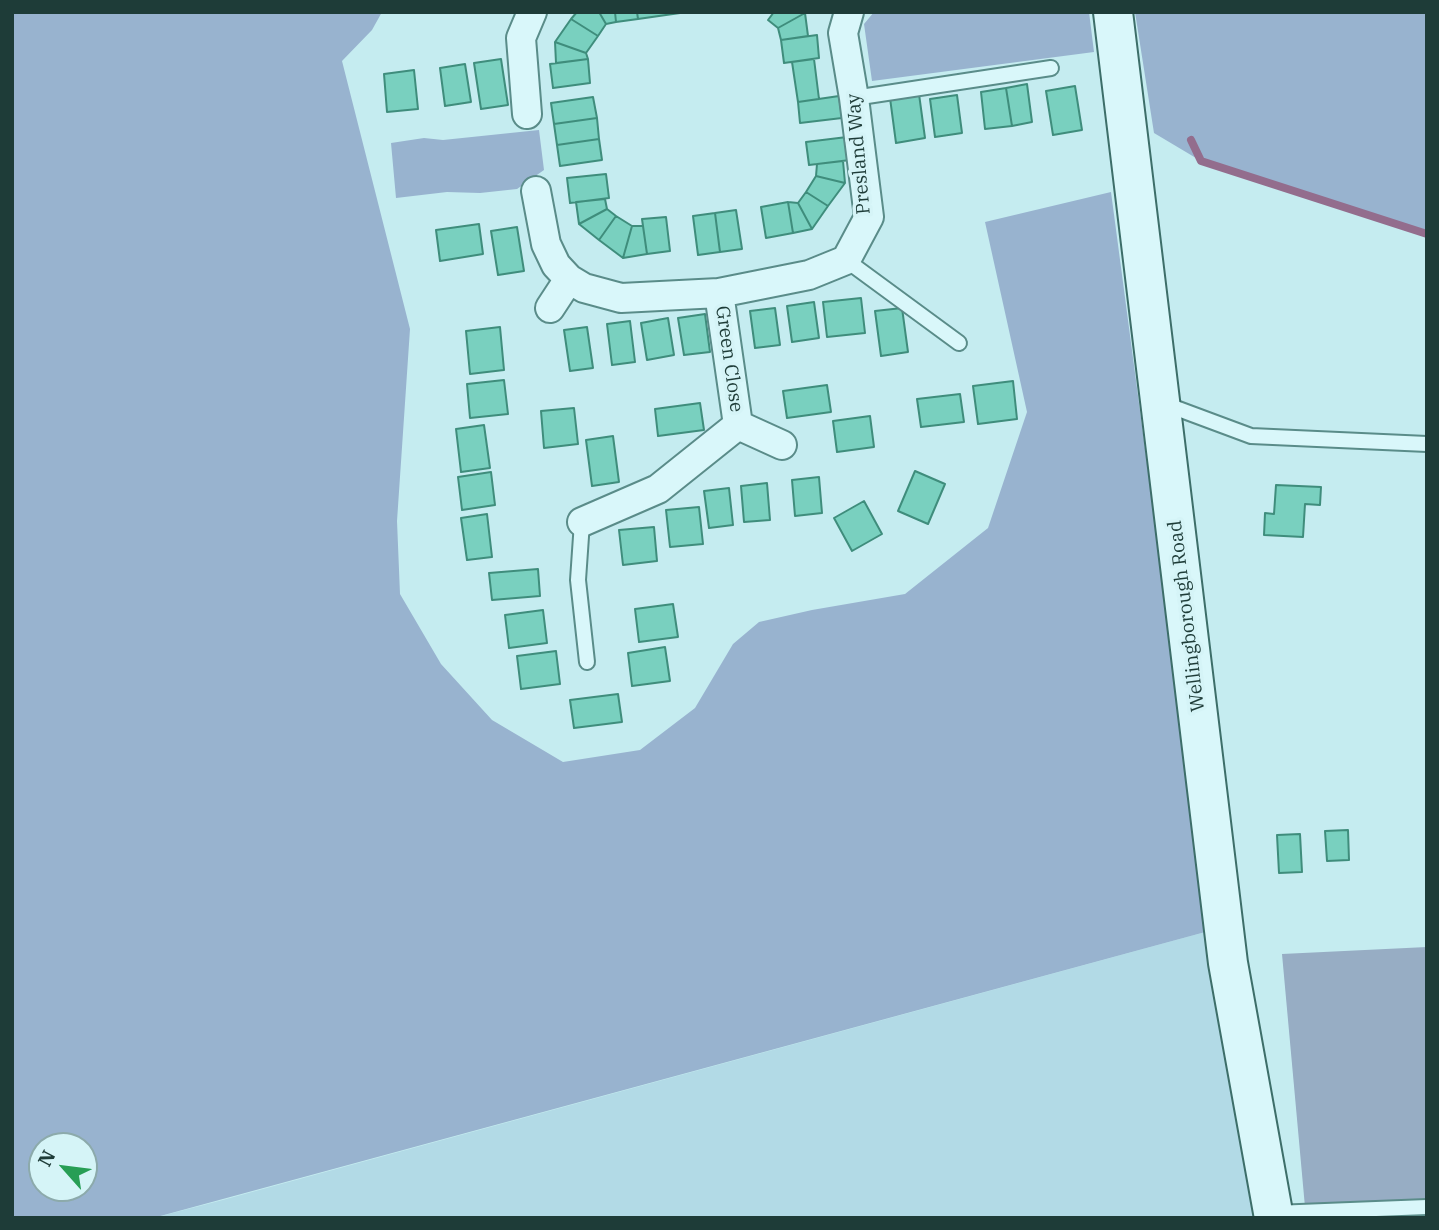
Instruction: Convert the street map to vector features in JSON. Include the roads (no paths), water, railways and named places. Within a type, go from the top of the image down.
[{"type":"main road","name":"Wellingborough Road","points":[[1114,12],[1228,963],[1274,1215]]},
{"type":"street","points":[[527,114],[521,38],[532,12]]},
{"type":"street","name":"Presland Way","points":[[846,260],[869,217],[843,33],[849,12]]},
{"type":"street","points":[[536,191],[546,244],[556,265],[569,279],[584,288],[621,298],[719,293],[809,275],[846,260]]},
{"type":"street","points":[[550,308],[569,279]]},
{"type":"street","name":"Green Close","points":[[719,293],[738,425]]},
{"type":"street","name":"Green Close","points":[[738,425],[782,445]]},
{"type":"street","name":"Green Close","points":[[582,522],[658,489],[738,425]]},
{"type":"lane","points":[[854,98],[1051,68]]},
{"type":"lane","points":[[846,260],[959,343]]},
{"type":"lane","points":[[1161,402],[1251,436],[1427,444]]},
{"type":"lane","name":"Green Close","points":[[582,522],[578,580],[587,662]]},
{"type":"lane","points":[[1274,1215],[1427,1207]]},
{"type":"waterway","points":[[1191,140],[1201,161],[1427,234]]}]
